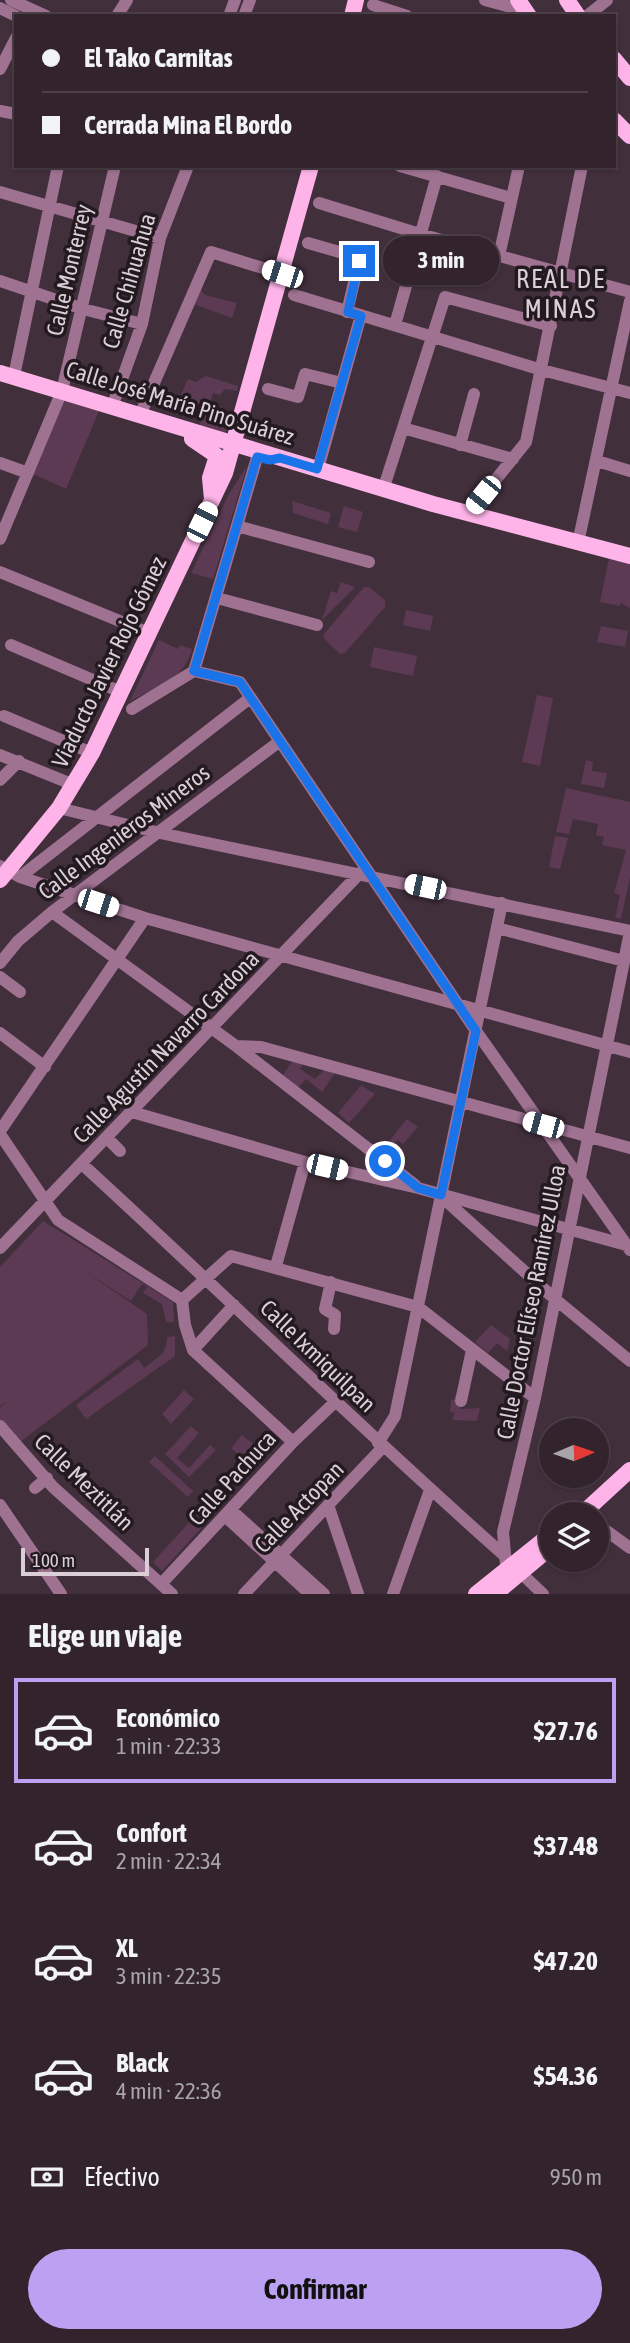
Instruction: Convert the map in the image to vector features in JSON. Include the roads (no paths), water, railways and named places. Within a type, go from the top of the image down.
[{"type":"main road","points":[[616,122],[630,136]]},
{"type":"main road","name":"Viaducto Javier Rojo Gómez","points":[[7,874],[59,808],[92,753],[212,501],[235,444],[310,168]]},
{"type":"main road","name":"Calle José María Pino Suárez","points":[[7,374],[235,444],[270,460],[280,458],[468,514],[630,556]]},
{"type":"main road","points":[[180,428],[217,456],[210,478],[212,501]]},
{"type":"main road","points":[[212,501],[230,485],[242,463],[258,454]]},
{"type":"main road","points":[[596,1502],[628,1474]]},
{"type":"main road","points":[[476,1594],[539,1545]]},
{"type":"main road","points":[[500,1590],[516,1565],[539,1553]]},
{"type":"street","points":[[10,0],[42,14]]},
{"type":"street","points":[[485,0],[524,9]]},
{"type":"street","points":[[590,14],[607,0]]},
{"type":"street","points":[[373,5],[401,14]]},
{"type":"street","points":[[0,69],[14,42]]},
{"type":"street","points":[[7,374],[33,292],[58,168]]},
{"type":"street","name":"Calle Monterrey","points":[[0,539],[62,391],[115,168]]},
{"type":"street","name":"Calle Chihuahua","points":[[112,407],[142,324],[160,238],[187,168]]},
{"type":"street","points":[[499,256],[518,168]]},
{"type":"street","points":[[468,514],[526,442],[582,168]]},
{"type":"street","points":[[420,169],[511,198]]},
{"type":"street","points":[[395,325],[437,176]]},
{"type":"street","points":[[0,191],[160,238]]},
{"type":"street","points":[[319,203],[630,292]]},
{"type":"street","points":[[308,243],[357,257],[359,261],[348,312]]},
{"type":"street","points":[[139,415],[211,252],[282,274]]},
{"type":"street","points":[[0,281],[83,309],[142,324]]},
{"type":"street","points":[[294,295],[542,370],[630,393]]},
{"type":"street","points":[[383,490],[444,297],[551,327]]},
{"type":"street","points":[[578,543],[630,301]]},
{"type":"street","points":[[317,469],[361,316]]},
{"type":"street","points":[[268,389],[298,397],[305,374],[342,383]]},
{"type":"street","points":[[460,445],[474,394]]},
{"type":"street","points":[[403,428],[513,459]]},
{"type":"street","points":[[132,709],[194,671],[258,454]]},
{"type":"street","points":[[597,461],[630,471]]},
{"type":"street","points":[[0,463],[28,472]]},
{"type":"street","points":[[237,526],[369,562]]},
{"type":"street","points":[[0,572],[149,633]]},
{"type":"street","points":[[217,598],[317,625]]},
{"type":"street","points":[[11,645],[121,692]]},
{"type":"street","points":[[194,671],[240,682],[366,875],[629,1247]]},
{"type":"street","points":[[7,874],[93,818],[250,698]]},
{"type":"street","points":[[4,716],[92,753]]},
{"type":"street","name":"Calle Ingenieros Mineros","points":[[0,963],[18,941],[52,912],[280,741]]},
{"type":"street","points":[[0,755],[74,785]]},
{"type":"street","points":[[0,780],[19,761]]},
{"type":"street","points":[[59,808],[160,833],[630,932]]},
{"type":"street","points":[[7,874],[145,918],[630,1052]]},
{"type":"street","name":"Calle Agustín Navarro Cardona","points":[[0,1248],[282,956],[366,875]]},
{"type":"street","name":"Calle Actopan","points":[[244,1594],[328,1508],[381,1445],[395,1416],[502,903]]},
{"type":"street","points":[[52,912],[236,1046],[418,1188]]},
{"type":"street","points":[[145,918],[0,1132],[58,1220],[182,1300]]},
{"type":"street","points":[[497,928],[624,961]]},
{"type":"street","name":"Calle Doctor Elíseo Ramírez Ulloa","points":[[516,1565],[503,1532],[535,1398],[586,1136],[630,932]]},
{"type":"street","points":[[0,977],[20,992]]},
{"type":"street","points":[[0,1033],[45,1067]]},
{"type":"street","points":[[236,1046],[261,1047],[630,1147]]},
{"type":"street","points":[[132,1112],[305,1162],[418,1188],[629,1247]]},
{"type":"street","points":[[107,1138],[120,1151]]},
{"type":"street","points":[[276,1266],[305,1162]]},
{"type":"street","name":"Calle Ixmiquilpan","points":[[82,1164],[205,1277],[334,1403],[516,1565],[542,1594]]},
{"type":"street","points":[[441,1195],[555,1299],[630,1361]]},
{"type":"street","points":[[293,1443],[193,1350],[184,1325],[182,1300],[231,1256],[276,1266],[418,1307],[535,1398]]},
{"type":"street","points":[[331,1282],[325,1309],[335,1315],[334,1329]]},
{"type":"street","points":[[193,1350],[234,1305]]},
{"type":"street","points":[[461,1401],[472,1350]]},
{"type":"street","name":"Calle Pachuca","points":[[162,1583],[334,1403]]},
{"type":"street","name":"Calle Meztitlán","points":[[0,1426],[47,1478],[172,1594]]},
{"type":"street","points":[[35,1488],[47,1478]]},
{"type":"street","points":[[393,1594],[430,1490]]},
{"type":"street","points":[[0,1505],[61,1594]]},
{"type":"street","points":[[328,1508],[358,1594]]},
{"type":"street","points":[[229,1514],[278,1559],[310,1594]]},
{"type":"street","points":[[609,1533],[630,1548]]},
{"type":"street","points":[[278,1559],[324,1594]]},
{"type":"district","name":"REAL DE MINAS","points":[[561,294]]}]
